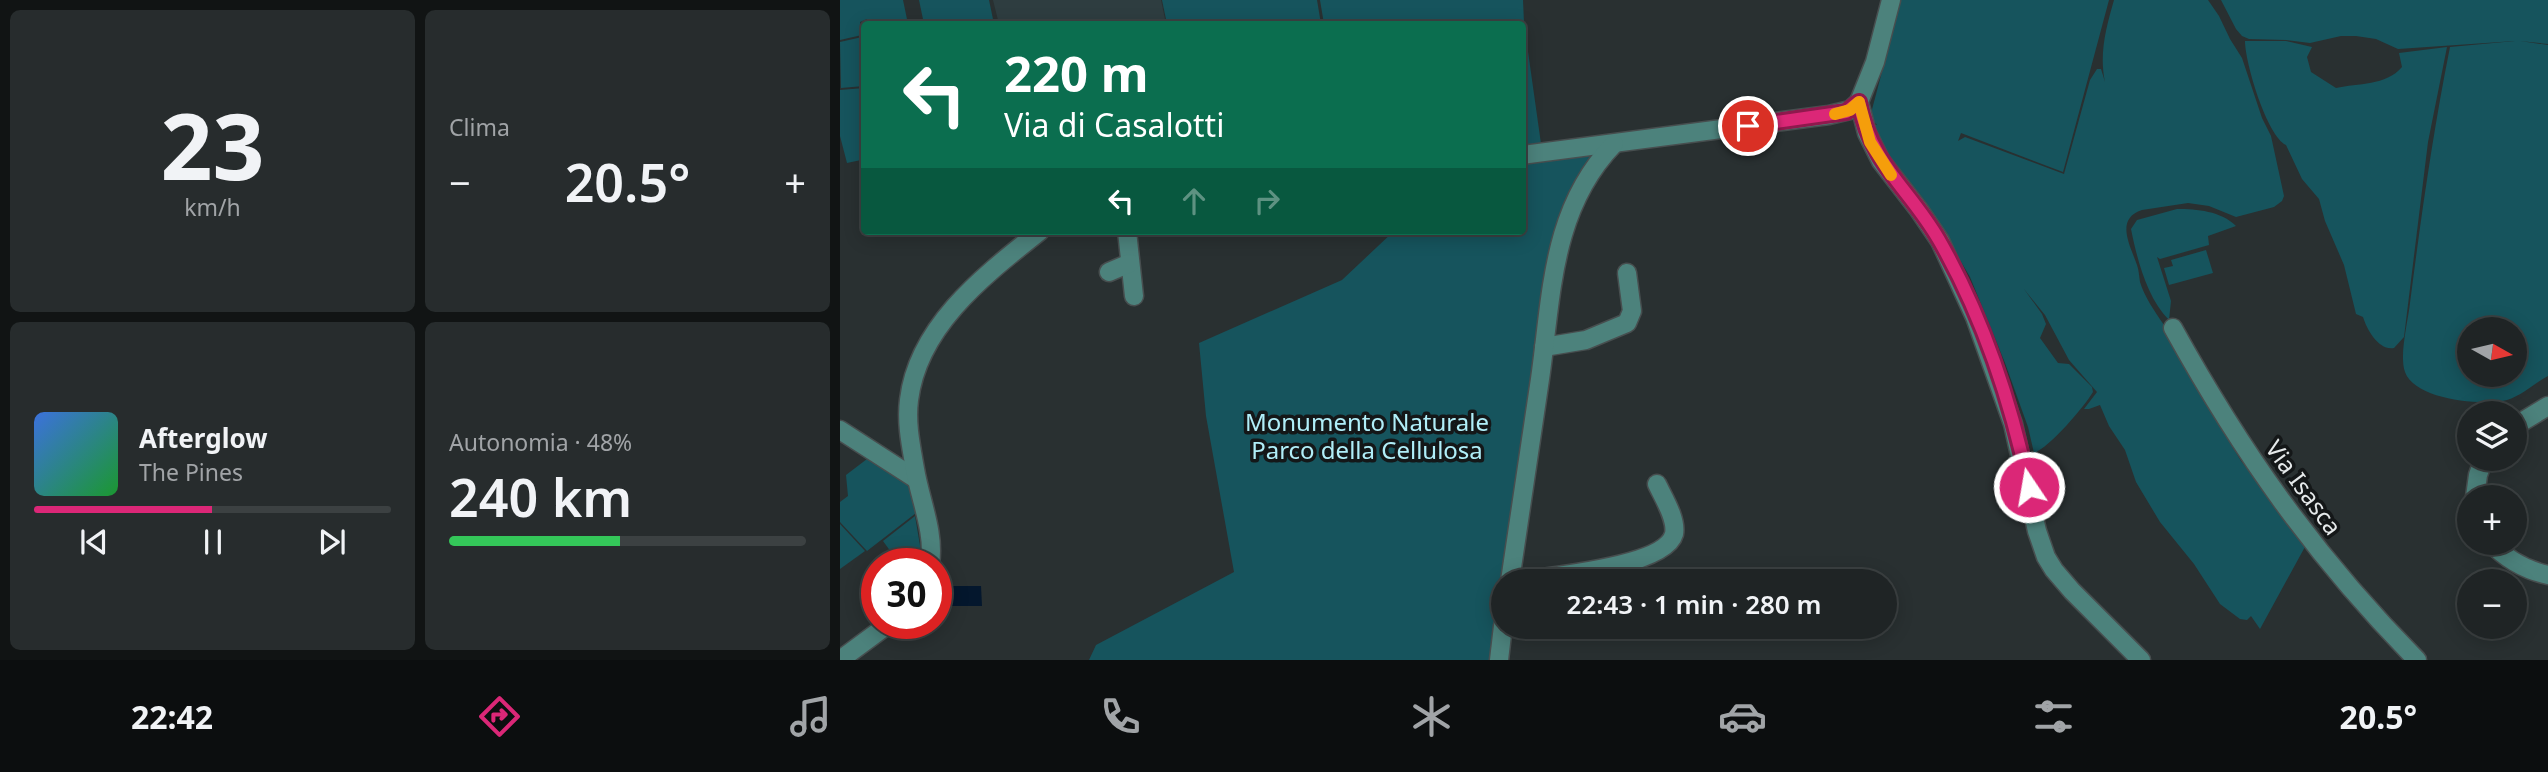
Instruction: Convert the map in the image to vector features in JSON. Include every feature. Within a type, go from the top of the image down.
[{"type":"street","points":[[1526,155],[1850,110],[1859,102],[1875,62],[1891,0]]},
{"type":"street","points":[[1859,102],[1870,142],[1888,171],[1933,230],[1975,317],[2014,424],[2037,531],[2046,557],[2072,592],[2141,660]]},
{"type":"street","points":[[1512,569],[1544,347],[1549,293],[1562,230],[1591,170],[1614,144]]},
{"type":"street","points":[[930,548],[929,532],[916,479],[909,433],[912,383],[925,352],[967,292],[1035,235]]},
{"type":"street","points":[[1127,235],[1134,296]]},
{"type":"street","points":[[1109,272],[1130,263]]},
{"type":"street","points":[[1544,347],[1586,340],[1628,323],[1632,311],[1627,273]]},
{"type":"street","name":"Via Isasca","points":[[2173,328],[2236,437],[2274,493],[2359,598],[2417,660]]},
{"type":"street","points":[[2527,419],[2548,406]]},
{"type":"street","points":[[840,430],[916,479]]},
{"type":"street","points":[[1607,569],[1636,559],[1673,537],[1674,525],[1657,484]]},
{"type":"street","points":[[2506,555],[2529,571],[2548,576]]},
{"type":"street","points":[[840,660],[868,639]]},
{"type":"street","points":[[1499,660],[1501,639]]},
{"type":"shaded area","points":[[993,0],[1161,0],[1165,21],[998,21]]},
{"type":"shaded area","points":[[952,586],[981,586],[982,606],[952,606]]},
{"type":"green space","points":[[840,0],[903,0],[907,21],[867,19],[860,22],[861,35],[840,40]]},
{"type":"green space","points":[[919,0],[989,0],[993,21],[923,21]]},
{"type":"green space","points":[[1162,0],[1317,0],[1320,21],[1166,21]]},
{"type":"green space","name":"Monumento Naturale Parco della Cellulosa","points":[[1320,0],[1523,0],[1524,21],[1324,21]]},
{"type":"green space","points":[[1901,0],[2109,0],[2063,172],[1961,133],[1958,141],[1965,137],[2064,174],[2090,80],[2097,69],[2101,69],[2105,82],[2103,51],[2114,0],[2208,0],[2219,16],[2242,58],[2262,118],[2271,136],[2284,196],[2282,201],[2274,207],[2236,217],[2209,206],[2188,203],[2142,210],[2129,220],[2127,234],[2142,287],[2183,365],[2241,461],[2306,545],[2260,629],[2251,616],[2247,620],[2240,619],[2220,604],[2194,564],[2160,522],[2136,482],[2125,450],[2109,426],[2100,405],[2084,409],[2097,392],[2069,360],[2045,315],[2024,289],[2046,324],[2040,338],[2058,363],[2069,364],[2092,387],[2093,392],[2057,435],[2034,453],[2028,427],[2005,363],[1970,277],[1925,201],[1878,141],[1873,125],[1877,125],[1870,117]]},
{"type":"green space","points":[[2221,0],[2548,0],[2548,44],[2520,41],[2548,45],[2548,376],[2507,400],[2466,401],[2435,395],[2422,389],[2411,381],[2403,365],[2404,338],[2423,207],[2450,47],[2515,41],[2398,49],[2376,39],[2356,36],[2341,36],[2310,43],[2249,39],[2242,36]]},
{"type":"green space","points":[[861,37],[861,86],[841,88],[840,42]]},
{"type":"green space","name":"Monumento Naturale Parco della Cellulosa","points":[[1526,37],[1543,158],[1589,153],[1592,162],[1576,187],[1531,398],[1503,569],[1491,569],[1493,639],[1490,660],[1089,660],[1096,645],[1234,572],[1206,416],[1199,343],[1342,280],[1390,235],[1526,235]]},
{"type":"green space","points":[[2245,41],[2286,41],[2312,47],[2307,57],[2311,72],[2336,88],[2388,78],[2402,67],[2399,53],[2447,47],[2428,142],[2404,337],[2394,348],[2379,343],[2367,328],[2363,317],[2356,314],[2344,265],[2325,221],[2319,199],[2302,179],[2286,145],[2279,139],[2265,114],[2253,81]]},
{"type":"green space","points":[[861,88],[861,160],[847,163],[840,136],[840,90]]},
{"type":"green space","points":[[2177,209],[2216,214],[2236,226],[2208,236],[2209,245],[2160,259],[2157,257],[2171,301],[2169,320],[2149,289],[2131,229],[2137,220]]},
{"type":"green space","points":[[2206,250],[2213,273],[2169,285],[2164,268],[2173,266],[2171,260]]},
{"type":"green space","points":[[867,459],[910,485],[916,513],[871,548],[864,548],[840,522],[840,502],[848,496],[846,475]]},
{"type":"green space","points":[[915,516],[920,548],[888,548],[883,541]]},
{"type":"green space","points":[[840,524],[862,548],[861,554],[840,569]]},
{"type":"slow traffic","points":[[1835,114],[1850,110],[1859,102],[1870,142],[1891,175]]},
{"type":"route","points":[[1748,126],[1846,112],[1859,102],[1870,142],[1888,171],[1933,230],[1965,293],[2009,409],[2029,487]]}]
